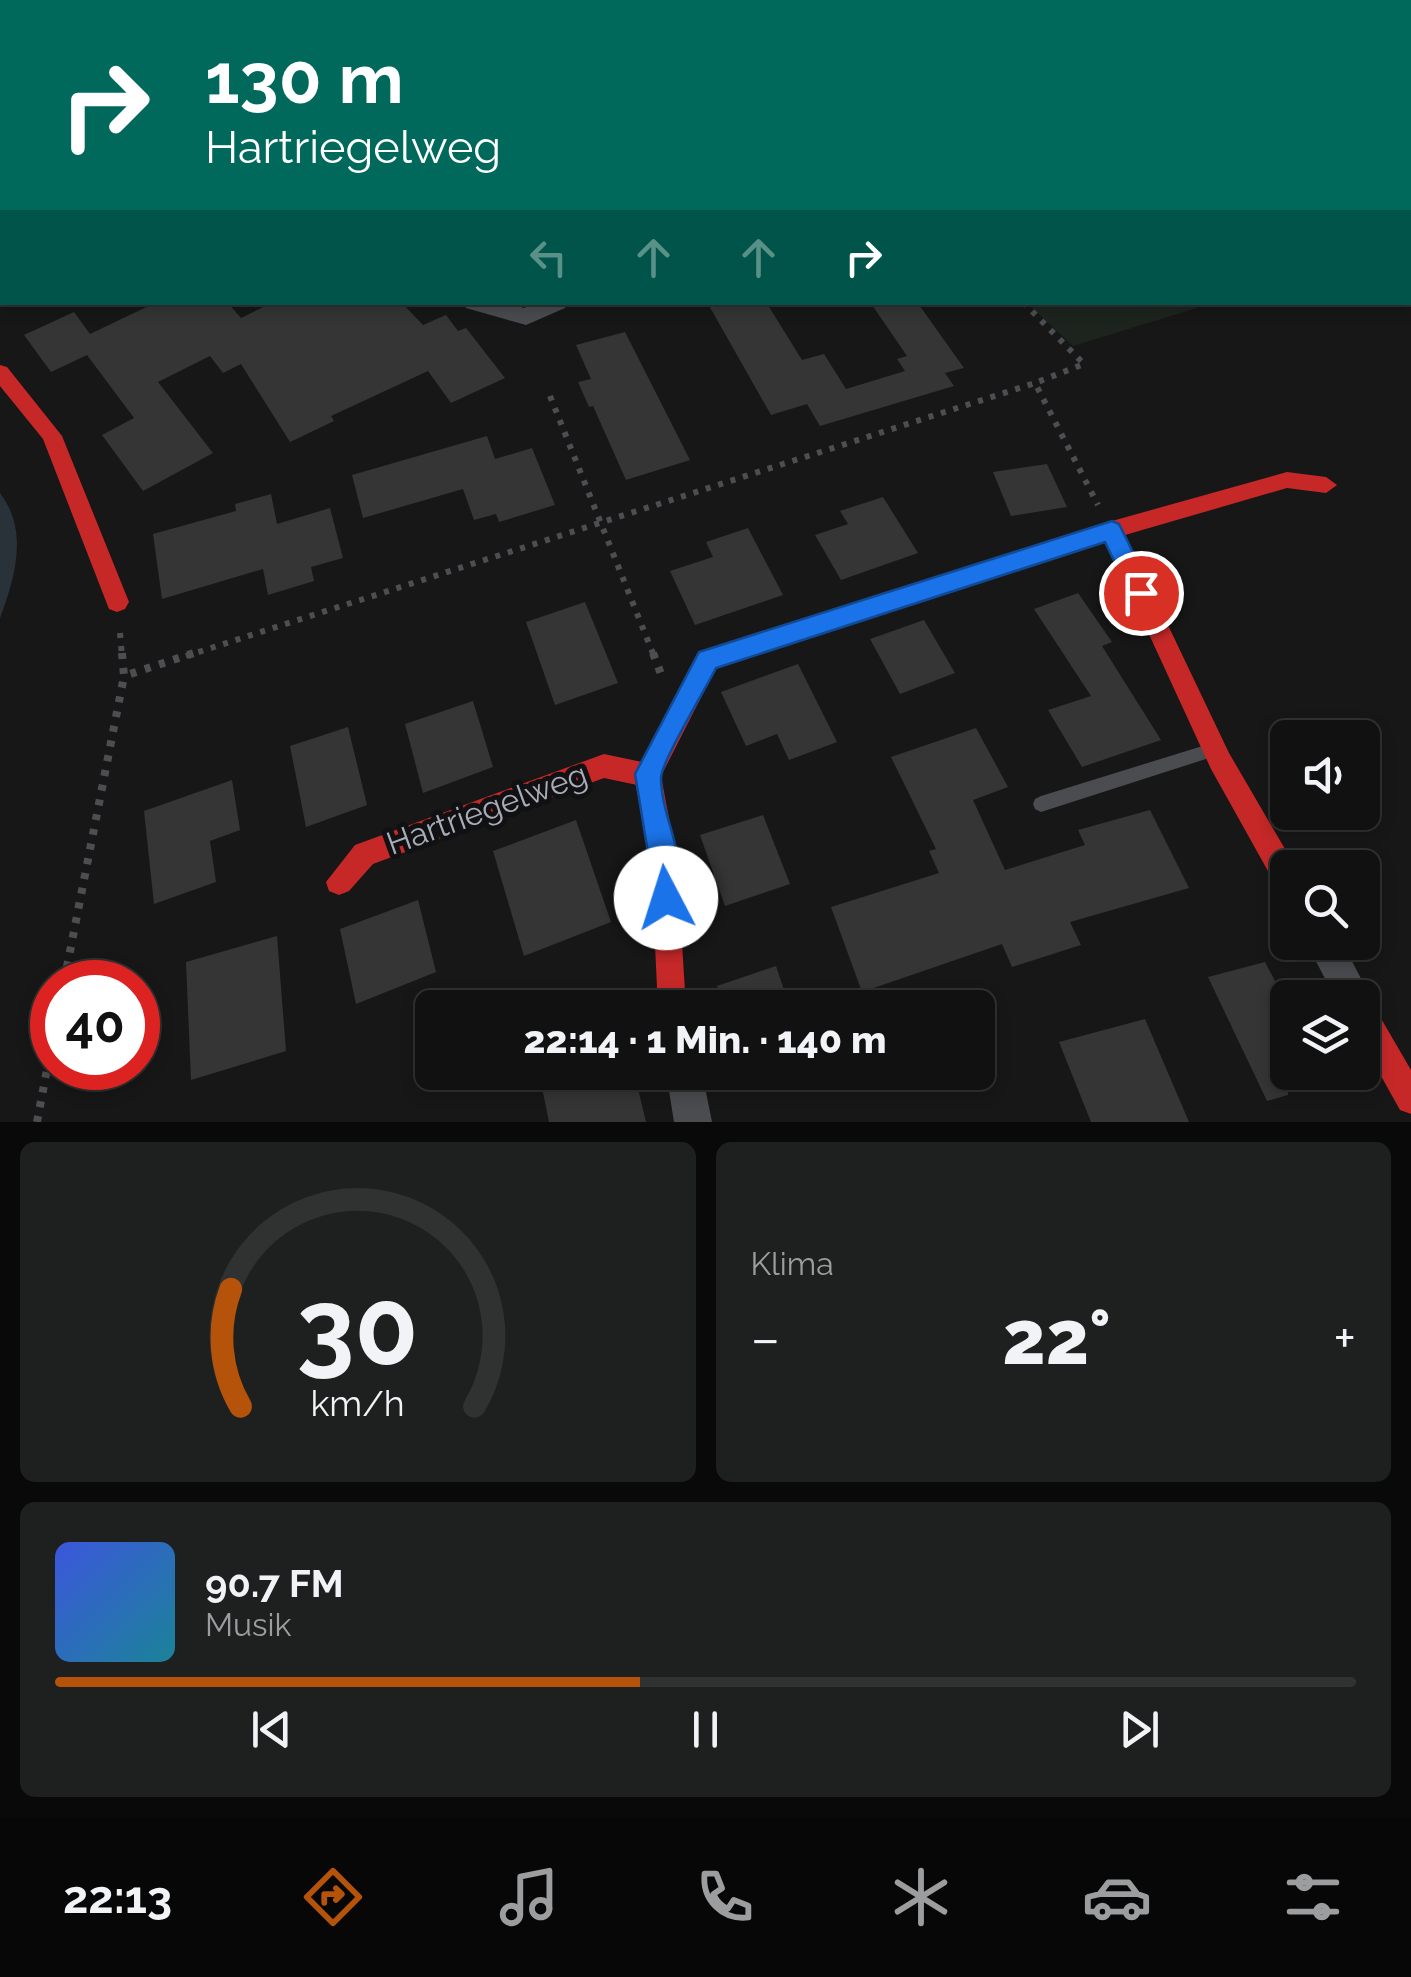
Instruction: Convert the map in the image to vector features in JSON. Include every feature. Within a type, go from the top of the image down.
[{"type":"street","points":[[484,305],[526,317],[550,305]]},
{"type":"street","points":[[0,372],[52,436],[118,602]]},
{"type":"street","points":[[671,990],[664,861],[648,774],[708,660],[1112,530],[1287,480],[1326,485]]},
{"type":"street","points":[[1112,530],[1214,749],[1271,850]]},
{"type":"street","name":"Hartriegelweg","points":[[338,882],[364,854],[604,766],[648,774]]},
{"type":"street","points":[[1380,1045],[1411,1099]]},
{"type":"street","points":[[687,1090],[693,1122]]},
{"type":"street","points":[[1401,1122],[1411,1115]]},
{"type":"lane","points":[[1041,804],[1214,749]]},
{"type":"path","points":[[124,676],[1084,364],[1027,305]]},
{"type":"path","points":[[1035,383],[1112,530]]},
{"type":"path","points":[[550,396],[678,717]]},
{"type":"path","points":[[68,960],[124,676],[118,602]]},
{"type":"path","points":[[37,1122],[43,1090]]},
{"type":"shaded area","points":[[1029,305],[1206,305],[1073,346]]},
{"type":"shaded area","points":[[0,493],[9,508],[17,538],[14,570],[0,618]]},
{"type":"building","points":[[151,305],[230,305],[241,318],[267,305],[404,305],[423,325],[446,315],[458,331],[466,328],[505,378],[451,403],[428,371],[331,416],[334,421],[290,442],[241,364],[223,373],[210,356],[158,382],[213,453],[143,491],[102,435],[134,418],[87,355],[51,372],[24,335],[74,312],[90,334]]},
{"type":"building","points":[[709,305],[768,305],[802,360],[824,354],[846,389],[905,371],[897,359],[907,356],[872,305],[919,305],[964,368],[945,373],[954,386],[820,426],[807,404],[771,415]]},
{"type":"building","points":[[625,332],[690,460],[626,480],[578,382],[591,379],[576,345]]},
{"type":"building","points":[[487,436],[495,459],[532,448],[555,505],[499,522],[496,514],[474,520],[463,489],[363,518],[352,475]]},
{"type":"building","points":[[1047,464],[1067,507],[1011,516],[993,472]]},
{"type":"building","points":[[271,494],[277,524],[330,508],[343,558],[311,567],[314,581],[268,595],[263,569],[162,599],[153,534],[236,511],[235,504]]},
{"type":"building","points":[[883,497],[918,553],[841,580],[815,535],[848,524],[840,511]]},
{"type":"building","points":[[748,528],[783,595],[695,625],[670,571],[713,557],[706,542]]},
{"type":"building","points":[[1078,593],[1112,642],[1102,646],[1161,740],[1082,767],[1048,710],[1091,696],[1034,609]]},
{"type":"building","points":[[585,602],[618,683],[555,705],[526,622]]},
{"type":"building","points":[[924,620],[955,673],[900,694],[870,639]]},
{"type":"building","points":[[798,664],[837,742],[789,760],[777,734],[746,746],[721,692]]},
{"type":"building","points":[[473,701],[493,767],[423,793],[405,724]]},
{"type":"building","points":[[348,727],[367,805],[306,827],[290,746]]},
{"type":"building","points":[[976,728],[1008,787],[973,800],[1005,870],[1085,845],[1078,830],[1150,810],[1189,888],[1070,922],[1081,945],[1012,967],[1002,944],[861,990],[831,907],[939,873],[929,851],[936,849],[891,757]]},
{"type":"building","points":[[232,780],[240,830],[210,841],[216,882],[154,904],[144,811]]},
{"type":"building","points":[[763,815],[790,884],[725,906],[700,835]]},
{"type":"building","points":[[576,820],[611,922],[524,956],[493,851]]},
{"type":"building","points":[[418,900],[436,972],[356,1004],[340,929]]},
{"type":"building","points":[[277,936],[286,1051],[191,1080],[186,962]]},
{"type":"building","points":[[1265,962],[1274,980],[1270,980],[1270,1090],[1288,1090],[1288,1095],[1267,1101],[1208,977]]},
{"type":"building","points":[[776,966],[784,990],[718,990],[717,986]]},
{"type":"building","points":[[1145,1019],[1189,1122],[1091,1122],[1059,1042]]},
{"type":"building","points":[[543,1090],[638,1090],[646,1122],[549,1122]]},
{"type":"traffic: slow","points":[[971,575],[1112,530]]},
{"type":"traffic: jam","points":[[0,372],[52,436],[117,602]]},
{"type":"traffic: jam","points":[[1271,850],[1220,761],[1112,530],[1287,480],[1326,485]]},
{"type":"traffic: jam","points":[[671,990],[664,861],[648,775],[708,660],[971,575]]},
{"type":"traffic: jam","points":[[339,882],[364,854],[604,766],[648,775]]},
{"type":"traffic: jam","points":[[1380,1045],[1411,1099]]},
{"type":"route","points":[[666,898],[664,861],[648,774],[708,660],[1112,530],[1141,593]]}]
